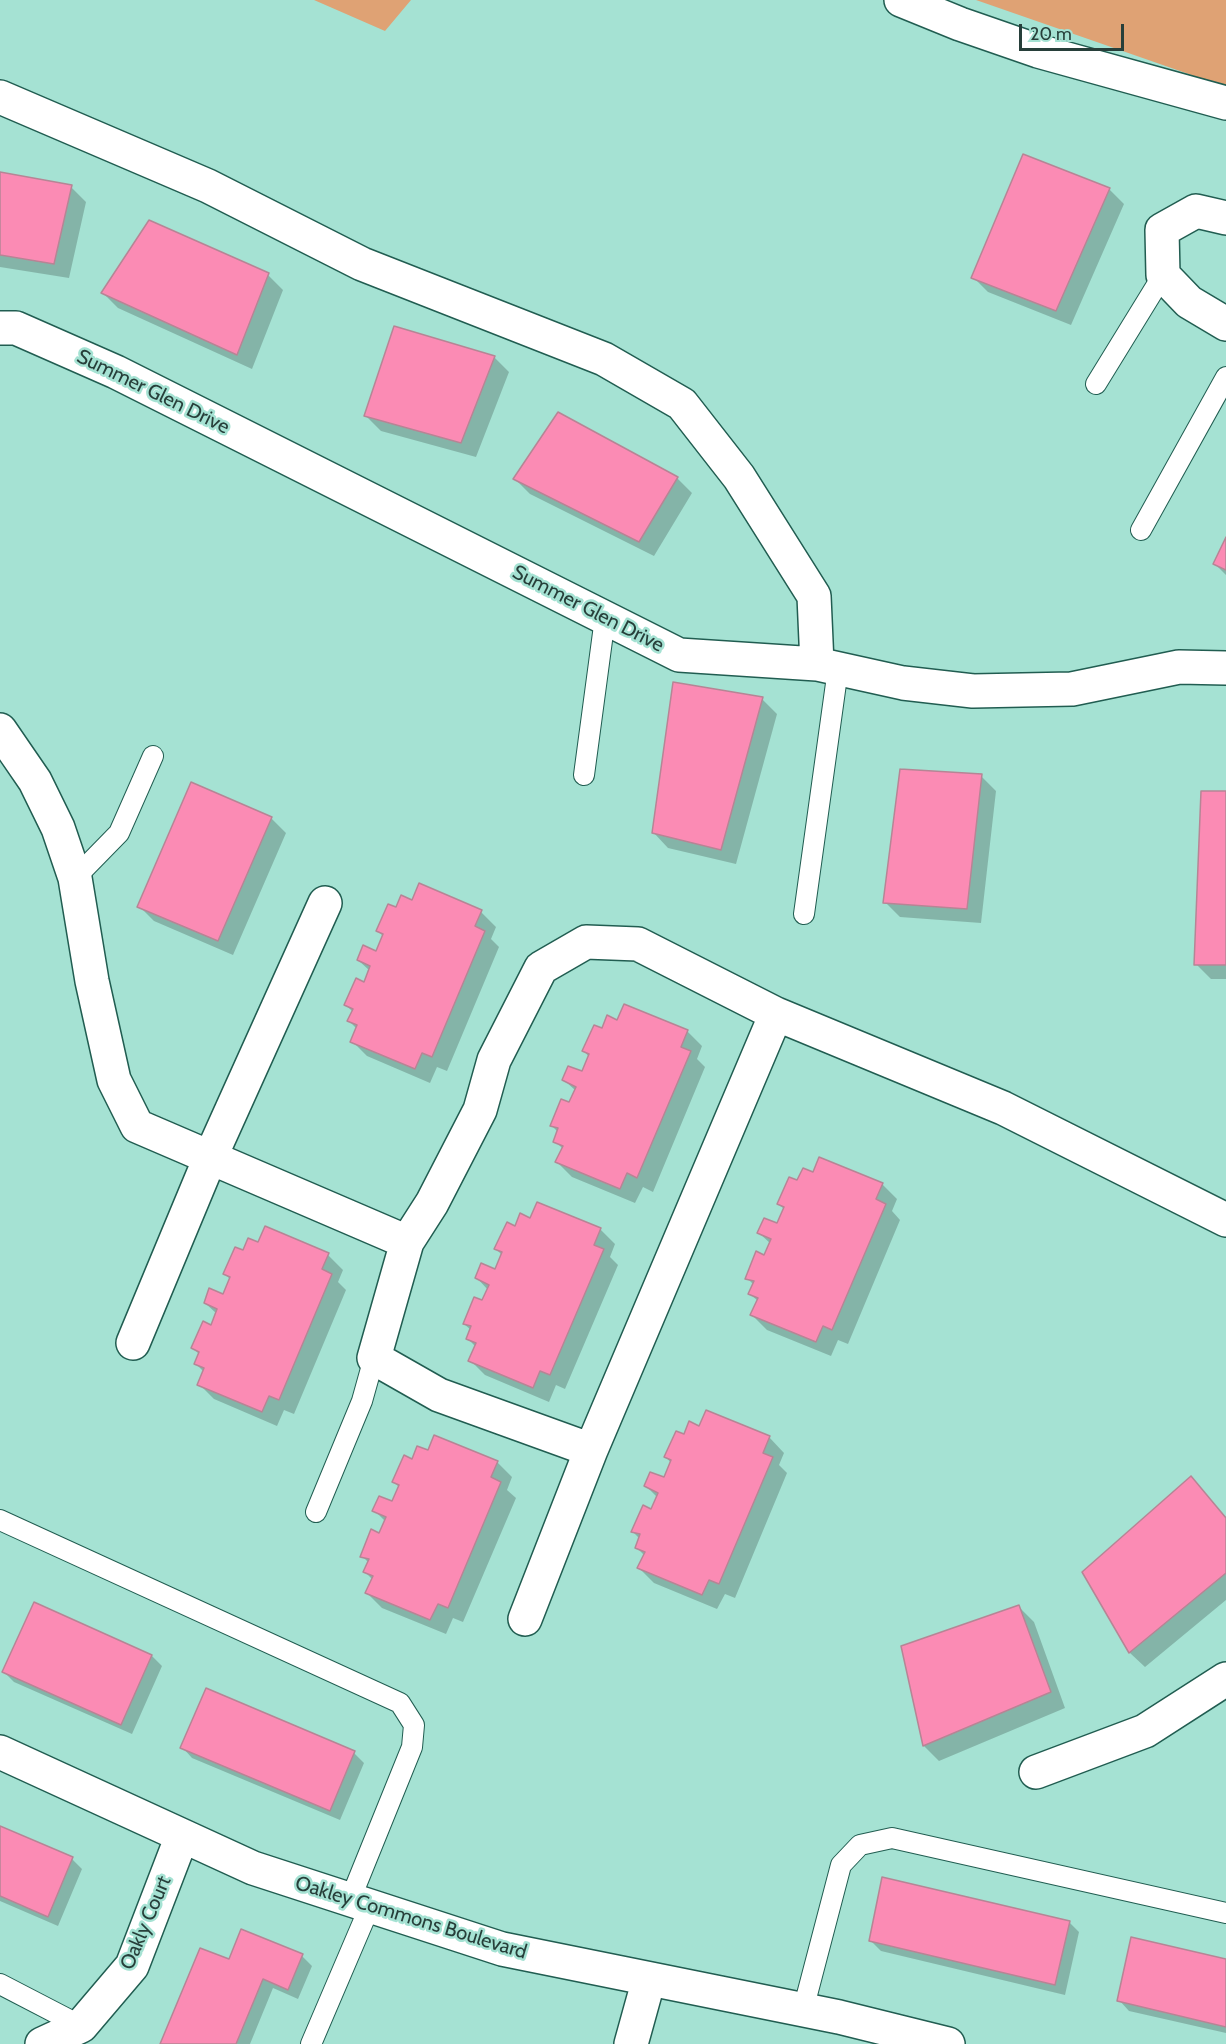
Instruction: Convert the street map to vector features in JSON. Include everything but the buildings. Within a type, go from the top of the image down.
[{"type":"street","points":[[901,0],[960,24],[1038,51],[1226,103]]},
{"type":"street","points":[[0,97],[208,186],[362,264],[604,359],[682,404],[739,477],[814,596],[827,666]]},
{"type":"street","points":[[1226,218],[1196,211],[1162,230],[1163,275],[1189,302],[1226,324]]},
{"type":"street","name":"Summer Glen Drive","points":[[0,328],[16,328],[116,372],[679,655],[827,666],[903,683],[973,691],[1072,688],[1179,667],[1226,669]]},
{"type":"street","points":[[0,730],[35,781],[58,828],[75,878],[92,981],[114,1080],[137,1126],[407,1242]]},
{"type":"street","points":[[133,1343],[210,1158],[325,903]]},
{"type":"street","points":[[591,1450],[439,1395],[374,1358],[407,1242],[432,1203],[480,1110],[494,1060],[541,968],[586,942],[638,944],[776,1014],[1003,1108],[1226,1220]]},
{"type":"street","points":[[525,1618],[591,1450],[776,1014]]},
{"type":"street","points":[[1036,1772],[1145,1731],[1226,1679]]},
{"type":"street","name":"Oakley Commons Boulevard","points":[[0,1752],[253,1868],[502,1949],[803,2010],[837,2031],[948,2044]]},
{"type":"street","name":"Oakly Court","points":[[63,2037],[132,1966],[182,1836]]},
{"type":"street","points":[[631,2044],[649,1979]]},
{"type":"lane","points":[[1096,384],[1163,275]]},
{"type":"lane","points":[[1141,530],[1226,377]]},
{"type":"lane","points":[[584,775],[605,618]]},
{"type":"lane","points":[[804,914],[827,666]]},
{"type":"lane","points":[[75,878],[119,833],[153,756]]},
{"type":"lane","points":[[316,1512],[362,1401],[374,1358]]},
{"type":"lane","points":[[0,1520],[400,1703],[414,1725],[412,1747],[311,2044]]},
{"type":"lane","points":[[803,2010],[841,1865],[860,1845],[892,1838],[1226,1912]]},
{"type":"lane","points":[[0,1984],[63,2037]]},
{"type":"shaded area","points":[[314,0],[411,0],[385,31]]},
{"type":"shaded area","points":[[976,0],[1226,0],[1226,87]]}]
